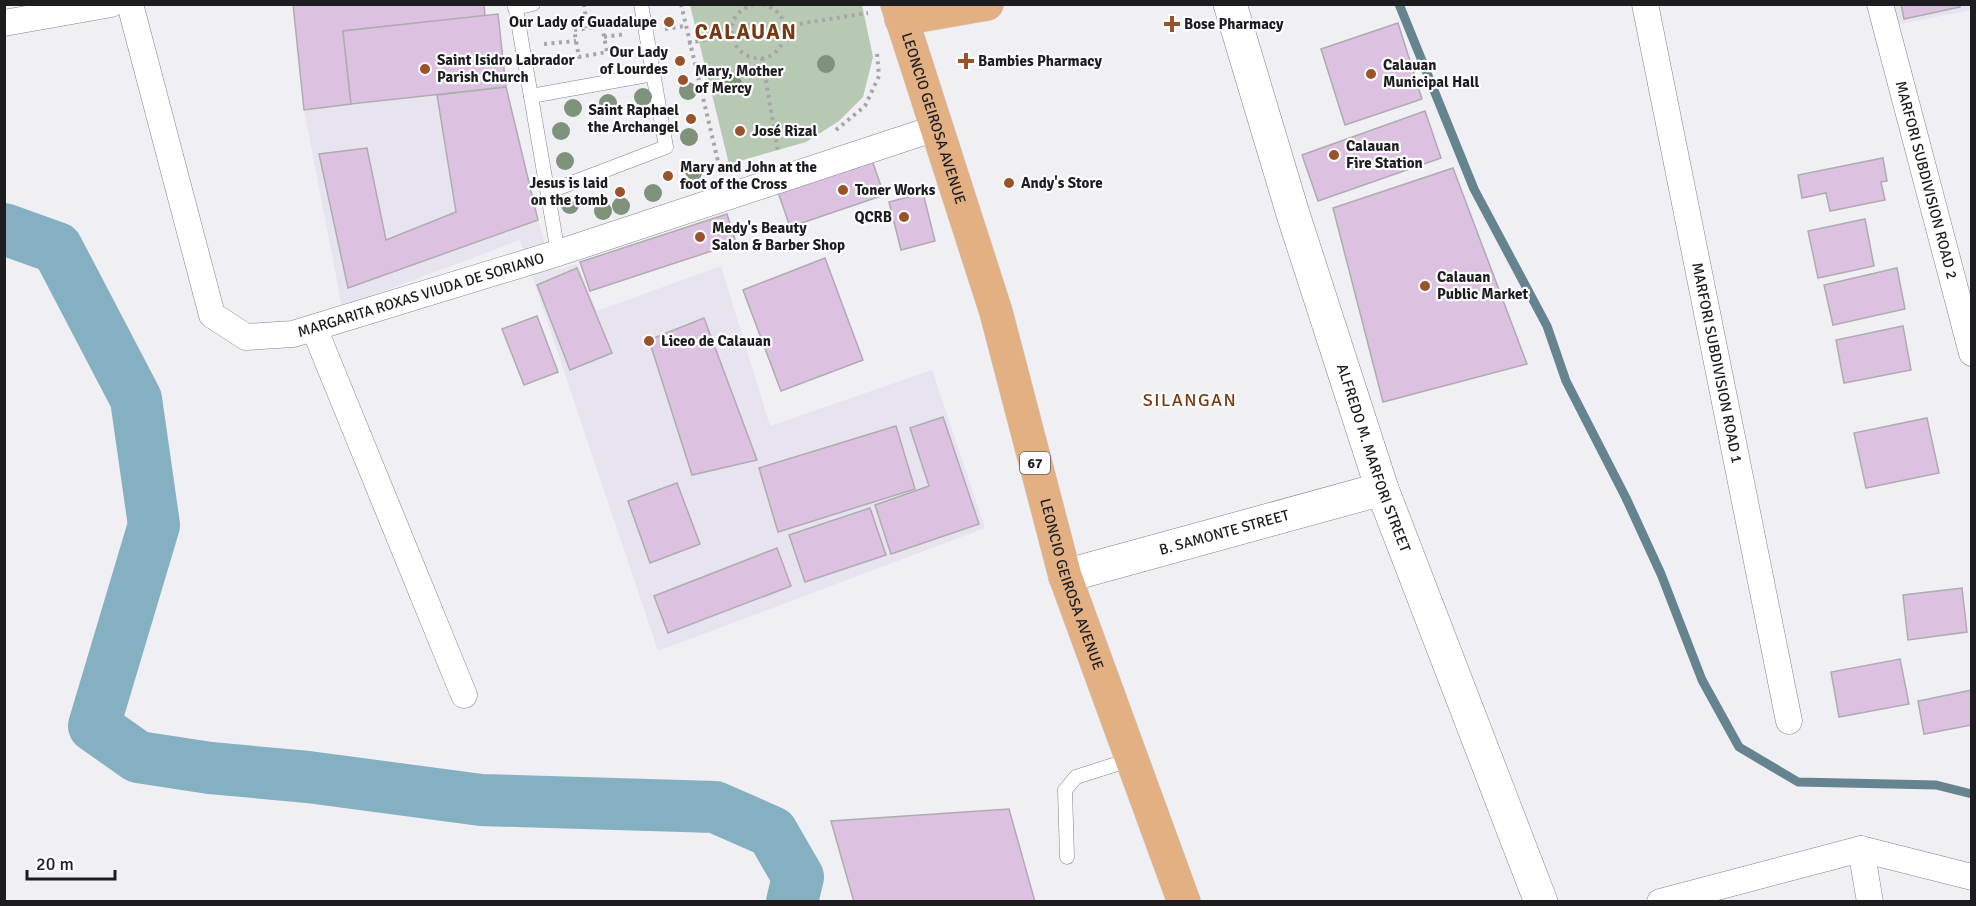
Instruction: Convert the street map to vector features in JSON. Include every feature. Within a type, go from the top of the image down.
[{"type":"main road","points":[[891,12],[987,4]]},
{"type":"main road","name":"LEONCIO GEIROSA AVENUE","points":[[891,12],[936,128],[996,312],[1065,576],[1184,902]]},
{"type":"street","points":[[4,22],[111,4]]},
{"type":"street","name":"MARGARITA ROXAS VIUDA DE SORIANO","points":[[130,4],[212,315],[246,337],[293,334],[314,328],[558,253],[936,128]]},
{"type":"street","name":"ALFREDO M. MARFORI STREET","points":[[1230,4],[1297,225],[1382,489],[1541,902]]},
{"type":"street","name":"MARFORI SUBDIVISION ROAD 1","points":[[1645,4],[1789,721]]},
{"type":"street","name":"MARFORI SUBDIVISION ROAD 2","points":[[1880,4],[1971,353]]},
{"type":"street","points":[[314,328],[464,695]]},
{"type":"street","name":"B. SAMONTE STREET","points":[[1065,576],[1382,489]]},
{"type":"street","points":[[1660,902],[1861,849],[1971,877]]},
{"type":"street","points":[[1861,849],[1870,902]]},
{"type":"lane","points":[[533,4],[515,6],[558,253]]},
{"type":"lane","points":[[549,192],[666,147],[641,4]]},
{"type":"lane","points":[[531,96],[653,74]]},
{"type":"lane","points":[[1066,857],[1065,790],[1076,777],[1132,759]]},
{"type":"path","points":[[584,4],[587,28]]},
{"type":"path","points":[[681,4],[688,43],[726,197]]},
{"type":"path","points":[[754,4],[743,8],[734,19],[731,28],[732,35],[741,52],[751,57],[762,58],[770,56],[783,43],[785,26],[780,15],[772,7],[761,4]]},
{"type":"path","points":[[785,26],[891,12]]},
{"type":"path","points":[[602,26],[607,52],[579,57],[574,30],[587,28],[602,26]]},
{"type":"path","points":[[688,43],[732,35]]},
{"type":"path","points":[[830,136],[865,106],[879,75],[876,44]]},
{"type":"path","points":[[762,58],[779,158]]},
{"type":"shaded area","points":[[1887,5],[1971,5],[1971,10],[1891,26]]},
{"type":"shaded area","name":"Liceo de Calauan","points":[[506,87],[538,220],[553,271],[577,264],[597,311],[721,266],[770,426],[932,370],[985,528],[658,651],[520,240],[342,307],[304,110]]},
{"type":"green space","points":[[690,5],[862,5],[873,57],[863,97],[839,121],[806,142],[729,164]]},
{"type":"building","points":[[293,4],[484,4],[485,16],[343,31],[351,104],[304,110]]},
{"type":"building","points":[[1901,4],[1959,4],[1960,7],[1904,19]]},
{"type":"building","name":"Saint Isidro Labrador Parish Church","points":[[498,14],[506,87],[351,104],[343,31]]},
{"type":"building","name":"Calauan Municipal Hall","points":[[1398,23],[1422,99],[1345,125],[1321,49]]},
{"type":"building","points":[[506,87],[538,220],[348,288],[319,154],[367,148],[386,240],[456,212],[437,95]]},
{"type":"building","points":[[1425,111],[1441,158],[1318,201],[1302,155]]},
{"type":"building","points":[[1883,158],[1887,181],[1881,182],[1885,200],[1830,211],[1826,193],[1802,198],[1798,175]]},
{"type":"building","points":[[872,160],[884,195],[790,227],[778,192]]},
{"type":"building","name":"Calauan Public Market","points":[[1453,168],[1527,364],[1383,402],[1333,208]]},
{"type":"building","points":[[923,193],[935,241],[901,250],[889,202]]},
{"type":"building","points":[[727,214],[736,243],[590,291],[580,262]]},
{"type":"building","points":[[1865,219],[1874,266],[1818,278],[1808,231]]},
{"type":"building","points":[[825,258],[863,360],[781,391],[743,290]]},
{"type":"building","points":[[577,268],[612,353],[570,370],[537,285]]},
{"type":"building","points":[[1897,268],[1905,309],[1833,325],[1824,285]]},
{"type":"building","points":[[537,316],[558,372],[524,385],[502,329]]},
{"type":"building","points":[[704,318],[757,460],[692,475],[649,340]]},
{"type":"building","points":[[1903,326],[1911,370],[1844,383],[1836,340]]},
{"type":"building","points":[[943,417],[979,524],[891,554],[875,505],[929,486],[910,428]]},
{"type":"building","points":[[1927,418],[1939,473],[1866,488],[1854,433]]},
{"type":"building","points":[[896,426],[915,489],[778,532],[759,468]]},
{"type":"building","points":[[677,483],[700,544],[650,563],[628,501]]},
{"type":"building","points":[[870,508],[886,555],[805,582],[789,535]]},
{"type":"building","points":[[777,548],[791,586],[668,633],[654,596]]},
{"type":"building","points":[[1962,588],[1967,632],[1908,640],[1903,595]]},
{"type":"building","points":[[1900,659],[1909,704],[1839,717],[1831,672]]},
{"type":"building","points":[[1972,690],[1972,725],[1924,734],[1918,701]]},
{"type":"building","points":[[1009,809],[1035,902],[854,902],[831,821]]},
{"type":"waterway","points":[[1399,4],[1474,189],[1547,326],[1566,381],[1626,498],[1661,574],[1702,680],[1739,747],[1798,782],[1936,785],[1972,794]]},
{"type":"waterway","points":[[4,229],[57,248],[136,399],[154,525],[94,726],[138,757],[210,768],[308,777],[481,800],[715,807],[772,832],[798,877],[792,902]]},
{"type":"place","name":"Our Lady of Guadalupe","points":[[669,22]]},
{"type":"place","name":"Bose Pharmacy","points":[[1172,24]]},
{"type":"place","name":"Our Lady of Lourdes","points":[[680,61]]},
{"type":"place","name":"Bambies Pharmacy","points":[[966,61]]},
{"type":"place","name":"Saint Isidro Labrador Parish Church","points":[[425,69]]},
{"type":"place","name":"Calauan Municipal Hall","points":[[1371,74]]},
{"type":"place","name":"Mary, Mother of Mercy","points":[[683,80]]},
{"type":"place","name":"Saint Raphael the Archangel","points":[[691,119]]},
{"type":"place","name":"José Rizal","points":[[740,131]]},
{"type":"place","name":"Calauan Fire Station","points":[[1334,155]]},
{"type":"place","name":"Mary and John at the foot of the Cross","points":[[668,176]]},
{"type":"place","name":"Andy's Store","points":[[1009,183]]},
{"type":"place","name":"Toner Works","points":[[843,190]]},
{"type":"place","name":"Jesus is laid on the tomb","points":[[620,192]]},
{"type":"place","name":"QCRB","points":[[904,217]]},
{"type":"place","name":"Medy's Beauty Salon & Barber Shop","points":[[700,237]]},
{"type":"place","name":"Calauan Public Market","points":[[1425,286]]},
{"type":"place","name":"Liceo de Calauan","points":[[649,341]]},
{"type":"district","name":"CALAUAN","points":[[746,32]]},
{"type":"district","name":"SILANGAN","points":[[1190,400]]}]
